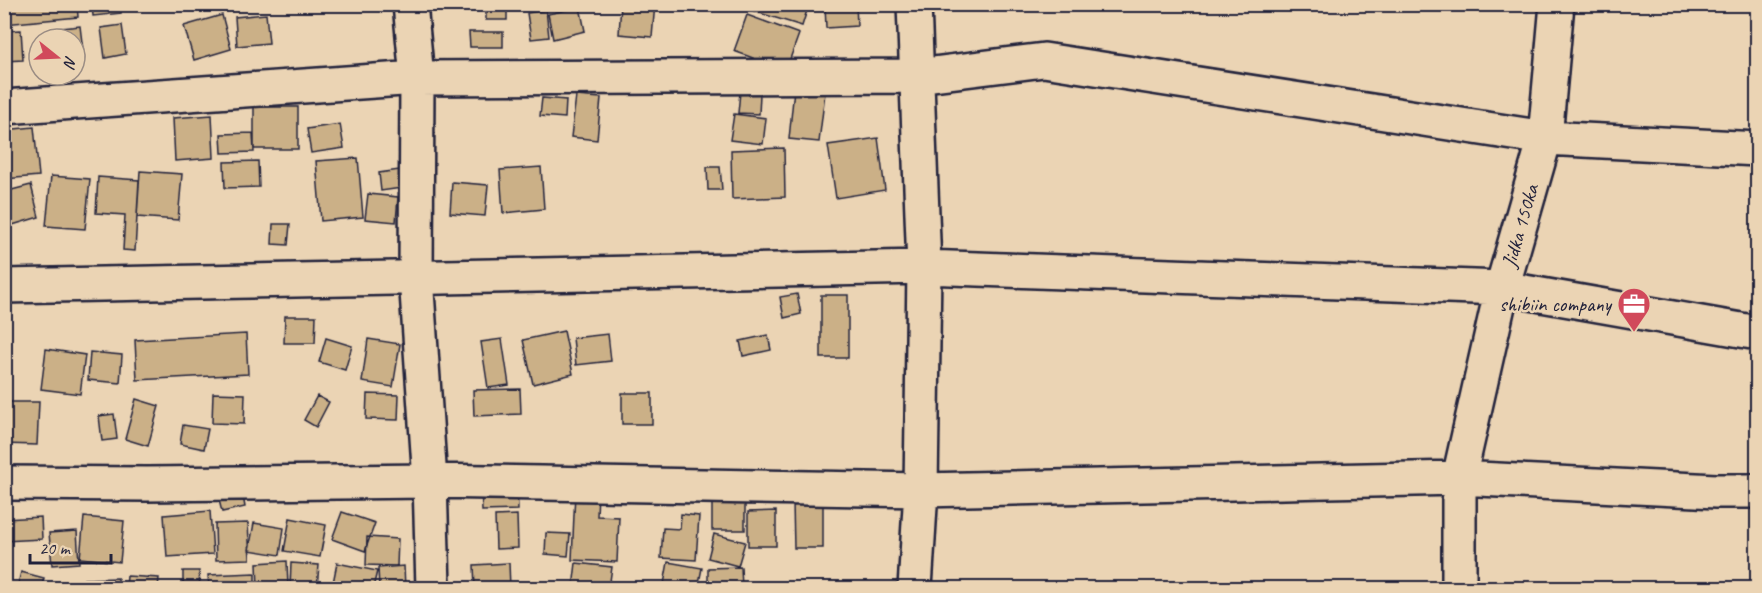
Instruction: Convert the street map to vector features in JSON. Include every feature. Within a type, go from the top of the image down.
[{"type":"street","points":[[410,4],[417,78],[416,277],[430,481],[433,588]]},
{"type":"street","points":[[914,4],[924,267],[921,490],[915,588]]},
{"type":"street","name":"Jidka 150ka","points":[[1459,588],[1460,478],[1502,288],[1545,138],[1557,4]]},
{"type":"street","points":[[4,107],[417,78],[917,76],[1044,60],[1545,138],[1758,149]]},
{"type":"street","points":[[4,286],[924,267],[1502,288],[1758,333]]},
{"type":"street","points":[[4,483],[430,481],[921,490],[1460,478],[1716,491],[1758,491]]},
{"type":"building","points":[[4,4],[77,4],[78,17],[4,24]]},
{"type":"building","points":[[92,4],[121,4],[121,13],[93,16]]},
{"type":"building","points":[[124,4],[160,4],[125,10]]},
{"type":"building","points":[[167,4],[200,4],[200,5],[168,9]]},
{"type":"building","points":[[486,4],[507,4],[507,20],[486,20]]},
{"type":"building","points":[[621,4],[655,4],[652,37],[619,34]]},
{"type":"building","points":[[752,4],[809,4],[802,26],[750,10]]},
{"type":"building","points":[[825,4],[856,4],[857,26],[826,28]]},
{"type":"building","points":[[580,7],[585,31],[553,39],[548,14]]},
{"type":"building","points":[[546,10],[549,37],[531,39],[527,13]]},
{"type":"building","points":[[266,14],[269,43],[237,46],[235,17]]},
{"type":"building","points":[[222,15],[231,49],[194,60],[184,26]]},
{"type":"building","points":[[747,15],[799,34],[786,70],[734,51]]},
{"type":"building","points":[[122,25],[126,54],[105,58],[101,28]]},
{"type":"building","points":[[21,30],[23,60],[4,61],[4,31]]},
{"type":"building","points":[[469,32],[503,32],[503,47],[470,47]]},
{"type":"building","points":[[794,89],[825,93],[819,142],[789,139]]},
{"type":"building","points":[[740,92],[760,94],[759,114],[738,113]]},
{"type":"building","points":[[576,96],[601,98],[597,140],[571,137]]},
{"type":"building","points":[[542,98],[566,100],[565,118],[540,116]]},
{"type":"building","points":[[254,107],[298,107],[298,149],[254,149]]},
{"type":"building","points":[[734,114],[766,118],[763,144],[730,140]]},
{"type":"building","points":[[212,115],[214,158],[175,161],[173,118]]},
{"type":"building","points":[[340,124],[344,148],[311,153],[307,129]]},
{"type":"building","points":[[34,127],[39,176],[4,179],[4,130]]},
{"type":"building","points":[[253,133],[254,152],[222,153],[221,134]]},
{"type":"building","points":[[878,138],[885,190],[836,198],[828,145]]},
{"type":"building","points":[[784,148],[785,197],[732,199],[731,150]]},
{"type":"building","points":[[358,158],[363,217],[321,221],[316,161]]},
{"type":"building","points":[[258,161],[259,187],[225,188],[224,162]]},
{"type":"building","points":[[541,167],[544,209],[503,213],[500,170]]},
{"type":"building","points":[[707,167],[720,167],[722,190],[708,190]]},
{"type":"building","points":[[406,169],[408,187],[381,191],[379,173]]},
{"type":"building","points":[[140,171],[182,174],[178,220],[137,217]]},
{"type":"building","points":[[51,176],[90,179],[85,229],[46,226]]},
{"type":"building","points":[[98,177],[139,180],[135,251],[123,250],[125,215],[96,213]]},
{"type":"building","points":[[452,182],[488,185],[485,216],[450,213]]},
{"type":"building","points":[[31,185],[39,217],[9,226],[4,209],[4,192]]},
{"type":"building","points":[[368,194],[398,197],[396,222],[365,219]]},
{"type":"building","points":[[273,224],[290,224],[288,245],[272,244]]},
{"type":"building","points":[[797,294],[801,314],[784,318],[780,297]]},
{"type":"building","points":[[821,295],[848,295],[848,358],[821,358]]},
{"type":"building","points":[[285,316],[316,316],[315,343],[284,343]]},
{"type":"building","points":[[564,331],[573,374],[533,384],[523,340]]},
{"type":"building","points":[[246,334],[248,374],[137,380],[135,340]]},
{"type":"building","points":[[608,334],[611,361],[576,365],[573,338]]},
{"type":"building","points":[[768,335],[771,350],[743,356],[740,341]]},
{"type":"building","points":[[326,338],[352,346],[345,370],[319,362]]},
{"type":"building","points":[[368,339],[400,344],[393,387],[362,382]]},
{"type":"building","points":[[502,339],[509,385],[488,388],[481,342]]},
{"type":"building","points":[[46,349],[85,355],[80,394],[41,389]]},
{"type":"building","points":[[90,352],[122,355],[120,383],[88,380]]},
{"type":"building","points":[[520,389],[521,414],[474,416],[473,390]]},
{"type":"building","points":[[213,393],[245,394],[244,424],[212,423]]},
{"type":"building","points":[[622,393],[652,393],[652,424],[622,424]]},
{"type":"building","points":[[367,394],[399,395],[398,420],[366,419]]},
{"type":"building","points":[[317,396],[329,402],[316,427],[304,420]]},
{"type":"building","points":[[136,399],[159,406],[148,446],[125,439]]},
{"type":"building","points":[[4,402],[39,402],[37,445],[4,444]]},
{"type":"building","points":[[114,414],[117,439],[102,441],[99,416]]},
{"type":"building","points":[[183,425],[208,429],[204,449],[180,444]]},
{"type":"building","points":[[517,482],[518,510],[482,511],[481,483]]},
{"type":"building","points":[[242,491],[245,507],[222,512],[218,496]]},
{"type":"building","points":[[575,492],[598,493],[597,516],[619,517],[617,562],[572,560]]},
{"type":"building","points":[[712,497],[745,497],[745,530],[712,530]]},
{"type":"building","points":[[823,501],[823,548],[794,548],[793,502]]},
{"type":"building","points":[[210,511],[213,554],[167,557],[164,515]]},
{"type":"building","points":[[776,511],[776,546],[748,546],[748,512]]},
{"type":"building","points":[[342,512],[375,523],[365,551],[332,539]]},
{"type":"building","points":[[681,514],[699,516],[696,560],[661,558],[663,528],[680,529]]},
{"type":"building","points":[[517,515],[518,548],[496,549],[495,516]]},
{"type":"building","points":[[41,517],[42,539],[4,541],[4,519]]},
{"type":"building","points":[[84,517],[124,521],[120,562],[80,558]]},
{"type":"building","points":[[290,518],[326,525],[320,557],[284,551]]},
{"type":"building","points":[[248,523],[250,559],[216,560],[215,524]]},
{"type":"building","points":[[254,523],[284,528],[280,555],[249,550]]},
{"type":"building","points":[[77,531],[79,563],[52,565],[49,533]]},
{"type":"building","points":[[546,533],[570,534],[568,556],[545,554]]},
{"type":"building","points":[[714,534],[745,542],[738,566],[708,558]]},
{"type":"building","points":[[367,537],[398,539],[397,566],[366,565]]},
{"type":"building","points":[[287,561],[288,588],[258,588],[257,563]]},
{"type":"building","points":[[668,562],[702,568],[698,588],[664,584]]},
{"type":"building","points":[[291,563],[319,565],[317,588],[290,588]]},
{"type":"building","points":[[337,563],[377,571],[373,588],[332,588]]},
{"type":"building","points":[[509,563],[510,588],[475,588],[474,565]]},
{"type":"building","points":[[576,563],[612,567],[609,588],[573,588]]},
{"type":"building","points":[[404,566],[405,588],[379,588],[378,568]]},
{"type":"building","points":[[741,567],[742,588],[708,588],[708,568]]},
{"type":"building","points":[[183,571],[199,571],[200,588],[183,588]]},
{"type":"building","points":[[21,572],[44,578],[41,588],[17,588]]},
{"type":"building","points":[[255,573],[255,588],[209,588],[208,575]]},
{"type":"building","points":[[127,576],[159,578],[158,588],[126,588]]},
{"type":"building","points":[[118,578],[118,588],[84,588],[84,579]]},
{"type":"place","name":"shibiin company","points":[[1634,333]]}]
